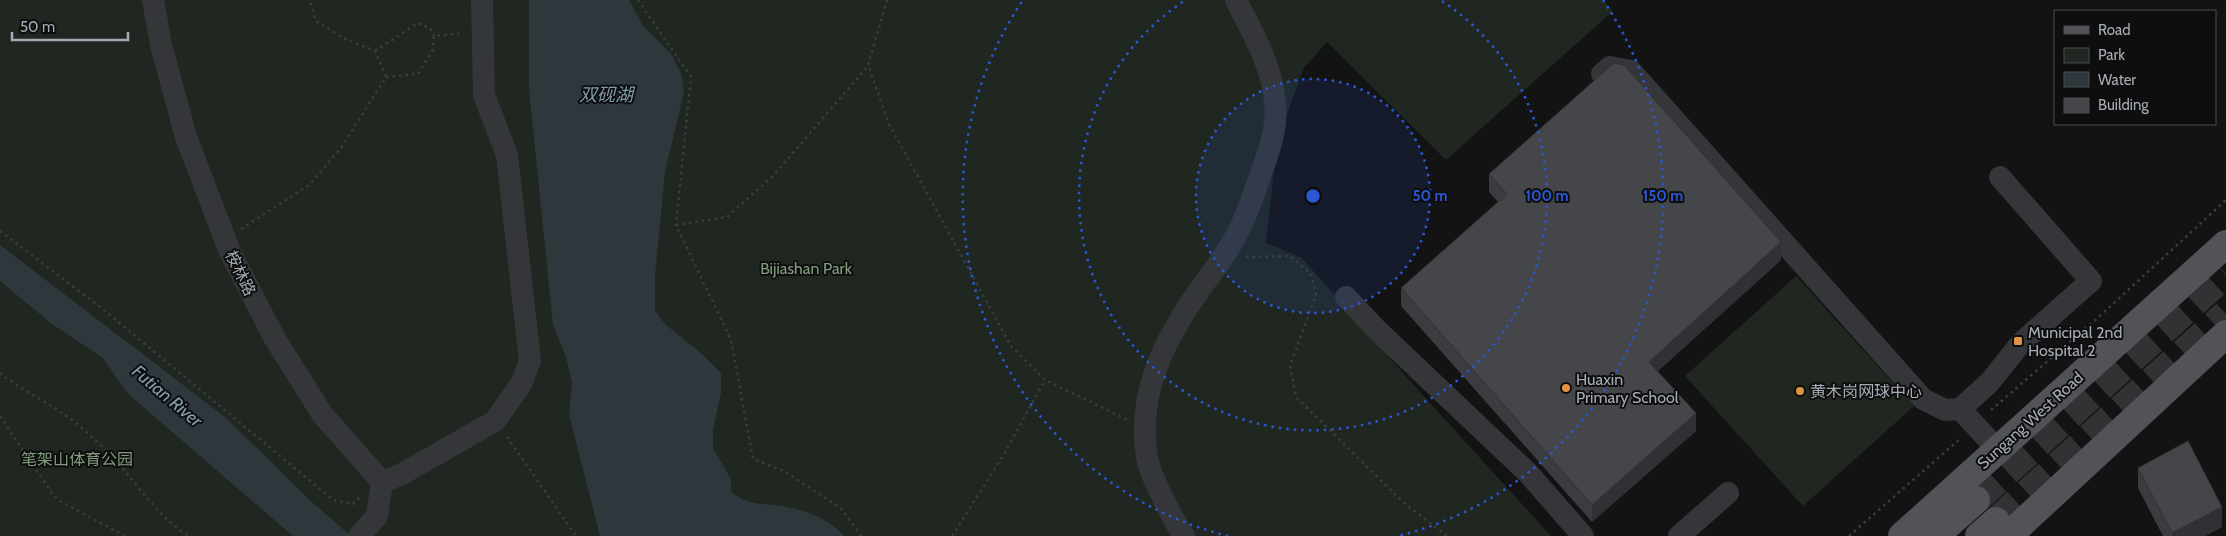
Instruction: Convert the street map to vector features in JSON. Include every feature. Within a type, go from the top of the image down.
[{"type":"main road","name":"Sungang West Road","points":[[1902,536],[2226,244]]},
{"type":"main road","points":[[1994,531],[2226,334]]},
{"type":"main road","points":[[1935,536],[1976,500]]},
{"type":"lane","name":"桉林路","points":[[152,0],[161,45],[186,136],[225,239],[275,339],[322,414],[380,480]]},
{"type":"lane","points":[[359,536],[377,516],[380,480],[402,474],[495,421],[522,384],[530,361],[507,155],[484,95],[482,0]]},
{"type":"lane","points":[[1184,536],[1147,459],[1145,428],[1147,397],[1155,366],[1190,303],[1223,258],[1238,233],[1266,160],[1275,129],[1276,102],[1271,75],[1261,50],[1236,0]]},
{"type":"lane","points":[[1589,85],[1610,66],[1631,71],[1923,399],[1945,410],[1960,409],[1990,383],[2022,343],[2092,281],[2000,177]]},
{"type":"lane","points":[[1346,297],[1378,331],[1528,473],[1583,536]]},
{"type":"lane","points":[[1960,409],[1997,449]]},
{"type":"lane","points":[[1679,536],[1728,493]]},
{"type":"path","points":[[310,0],[316,21],[344,38],[375,50],[386,77]]},
{"type":"path","points":[[638,0],[691,78],[676,225],[731,340],[753,459],[784,471],[842,509],[861,536]]},
{"type":"path","points":[[676,225],[726,217],[773,176],[868,65],[887,0]]},
{"type":"path","points":[[375,50],[418,23],[430,28],[434,36],[433,50],[418,74],[386,77]]},
{"type":"path","points":[[434,36],[482,31]]},
{"type":"path","points":[[868,65],[889,124],[1011,346],[1045,380],[1145,428]]},
{"type":"path","points":[[225,239],[309,185],[341,148],[386,77]]},
{"type":"path","points":[[1990,410],[2102,314],[2226,200]]},
{"type":"path","points":[[0,231],[104,310],[333,500],[353,504],[380,480]]},
{"type":"path","points":[[1223,258],[1290,256],[1311,274],[1316,295],[1290,366],[1296,398],[1405,504],[1447,536]]},
{"type":"path","points":[[0,373],[15,385],[48,404],[83,429],[114,459],[162,515],[189,536]]},
{"type":"path","points":[[952,536],[1003,456],[1045,380]]},
{"type":"path","points":[[0,416],[53,495],[60,501],[124,536]]},
{"type":"path","points":[[495,421],[576,536]]},
{"type":"path","points":[[0,423],[5,422]]},
{"type":"path","points":[[1849,536],[1962,436]]},
{"type":"green space","name":"Bijiashan Park","points":[[0,0],[1603,0],[1613,11],[1446,160],[1327,42],[1304,68],[1277,141],[1266,243],[1301,257],[1410,381],[1551,536],[0,536]]},
{"type":"green space","name":"黄木岗网球中心","points":[[1796,276],[1914,406],[1803,506],[1685,376]]},
{"type":"water","name":"双砚湖","points":[[529,0],[629,0],[643,26],[671,54],[681,73],[684,92],[665,172],[655,276],[655,311],[666,325],[701,353],[721,373],[721,393],[713,430],[713,448],[731,479],[731,491],[748,502],[782,506],[816,516],[831,524],[844,536],[600,536],[569,414],[572,384],[566,357],[553,325],[529,89]]},
{"type":"water","name":"Futian River","points":[[0,245],[225,417],[314,504],[351,536],[293,536],[128,394],[103,358],[52,324],[0,281]]},
{"type":"building","points":[[1614,63],[1624,65],[1781,242],[1649,362],[1696,413],[1592,505],[1401,288],[1507,194],[1489,174]]},
{"type":"building","points":[[2188,441],[2222,507],[2172,533],[2138,468]]},
{"type":"tunnel","points":[[1976,500],[2226,274]]},
{"type":"tunnel","points":[[1996,521],[2226,314]]},
{"type":"place","name":"Municipal 2nd Hospital 2","points":[[2018,341]]},
{"type":"place","name":"Huaxin Primary School","points":[[1566,388]]},
{"type":"place","name":"黄木岗网球中心","points":[[1800,391]]},
{"type":"park label","name":"笔架山体育公园","points":[[77,459]]}]
